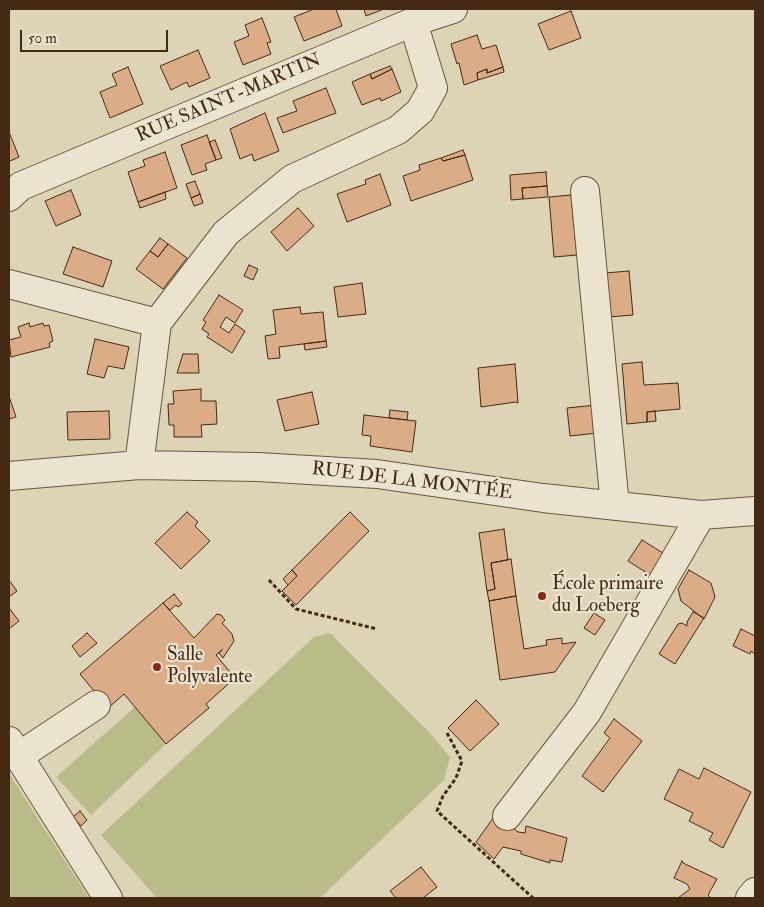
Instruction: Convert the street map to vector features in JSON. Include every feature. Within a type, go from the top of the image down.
[{"type":"street","name":"RUE SAINT-MARTIN","points":[[9,197],[21,186],[413,22],[452,9]]},
{"type":"street","points":[[139,465],[157,323],[226,233],[292,179],[398,130],[420,111],[433,88],[413,22]]},
{"type":"street","points":[[585,191],[615,506]]},
{"type":"street","points":[[9,284],[157,323]]},
{"type":"street","name":"RUE DE LA MONTÉE","points":[[9,476],[139,465],[258,467],[377,474],[544,498],[701,515],[755,511]]},
{"type":"street","points":[[507,816],[587,712],[701,515]]},
{"type":"street","points":[[96,705],[14,748],[108,898]]},
{"type":"street","points":[[750,898],[755,892]]},
{"type":"path","points":[[269,580],[296,608],[377,629]]},
{"type":"path","points":[[447,733],[462,762],[456,778],[443,796],[437,811],[533,898]]},
{"type":"green space","points":[[330,633],[429,732],[450,757],[444,780],[320,898],[157,898],[101,835],[314,637]]},
{"type":"green space","points":[[135,707],[166,744],[91,815],[56,777]]},
{"type":"green space","points":[[9,773],[22,794],[89,898],[9,898]]},
{"type":"building","points":[[314,9],[336,9],[342,26],[304,41],[294,17]]},
{"type":"building","points":[[364,9],[384,9],[366,16]]},
{"type":"building","points":[[571,11],[581,38],[549,50],[538,24]]},
{"type":"building","points":[[262,18],[271,42],[267,43],[271,54],[243,65],[234,42],[249,36],[245,25]]},
{"type":"building","points":[[477,35],[482,49],[496,45],[503,67],[487,73],[487,69],[477,73],[478,80],[464,85],[459,63],[457,64],[451,44]]},
{"type":"building","points":[[198,50],[210,78],[189,87],[187,82],[171,90],[160,66]]},
{"type":"building","points":[[390,66],[392,69],[372,79],[370,74]]},
{"type":"building","points":[[128,67],[143,104],[110,118],[100,92],[117,85],[112,74]]},
{"type":"building","points":[[503,67],[504,72],[478,80],[477,73],[487,69],[487,73]]},
{"type":"building","points":[[392,69],[401,92],[381,101],[380,98],[362,105],[352,82],[370,74],[372,79]]},
{"type":"building","points":[[326,88],[336,113],[283,133],[277,118],[297,111],[293,101]]},
{"type":"building","points":[[265,113],[279,151],[254,161],[252,154],[240,159],[230,129]]},
{"type":"building","points":[[9,132],[19,157],[10,161],[9,158]]},
{"type":"building","points":[[207,135],[216,160],[205,164],[207,170],[192,175],[181,145]]},
{"type":"building","points":[[215,140],[222,158],[216,160],[209,142]]},
{"type":"building","points":[[463,150],[465,155],[443,161],[441,158]]},
{"type":"building","points":[[165,152],[177,188],[138,202],[128,172],[145,166],[143,160]]},
{"type":"building","points":[[465,155],[473,180],[411,201],[403,176],[420,170],[419,165],[441,158],[443,161]]},
{"type":"building","points":[[546,172],[547,186],[522,188],[523,199],[511,200],[510,175]]},
{"type":"building","points":[[380,174],[391,205],[347,222],[337,194],[366,184],[365,180]]},
{"type":"building","points":[[195,181],[200,194],[191,198],[186,184]]},
{"type":"building","points":[[547,186],[548,197],[523,199],[522,188]]},
{"type":"building","points":[[71,190],[81,215],[56,226],[45,201]]},
{"type":"building","points":[[165,192],[166,199],[140,208],[138,202]]},
{"type":"building","points":[[200,194],[203,203],[194,206],[191,198]]},
{"type":"building","points":[[571,195],[577,255],[554,257],[549,197]]},
{"type":"building","points":[[298,208],[314,226],[287,251],[271,232]]},
{"type":"building","points":[[160,238],[168,244],[158,257],[150,251]]},
{"type":"building","points":[[168,244],[187,258],[163,289],[136,269],[150,251],[158,257]]},
{"type":"building","points":[[73,247],[112,261],[103,287],[63,274]]},
{"type":"building","points":[[249,265],[258,269],[253,280],[244,276]]},
{"type":"building","points":[[629,271],[633,315],[609,317],[605,273]]},
{"type":"building","points":[[362,283],[366,314],[338,317],[334,287]]},
{"type":"building","points":[[219,295],[243,310],[235,323],[226,317],[220,327],[229,333],[235,324],[245,331],[232,353],[207,337],[209,334],[202,329],[206,322],[203,320]]},
{"type":"building","points":[[300,307],[301,314],[323,312],[326,341],[279,347],[280,358],[268,359],[265,336],[276,334],[273,310]]},
{"type":"building","points":[[29,323],[30,327],[43,323],[44,326],[49,325],[53,341],[49,343],[50,347],[11,357],[9,340],[21,337],[18,327]]},
{"type":"building","points":[[95,339],[129,347],[124,369],[108,366],[104,378],[87,374]]},
{"type":"building","points":[[326,341],[327,347],[305,350],[304,344]]},
{"type":"building","points":[[183,354],[198,354],[199,373],[177,373]]},
{"type":"building","points":[[642,362],[644,385],[678,383],[680,409],[647,412],[647,422],[627,424],[622,364]]},
{"type":"building","points":[[515,364],[518,403],[481,407],[478,368]]},
{"type":"building","points":[[201,389],[201,401],[216,401],[217,424],[201,425],[202,437],[174,437],[174,425],[169,425],[168,404],[174,404],[173,391]]},
{"type":"building","points":[[312,392],[319,424],[285,431],[277,400]]},
{"type":"building","points":[[9,400],[16,417],[9,419]]},
{"type":"building","points":[[596,405],[598,433],[570,436],[567,408]]},
{"type":"building","points":[[390,410],[408,412],[407,420],[389,418]]},
{"type":"building","points":[[109,411],[110,439],[68,440],[67,412]]},
{"type":"building","points":[[655,411],[656,421],[647,422],[647,412]]},
{"type":"building","points":[[364,415],[416,421],[412,452],[370,446],[371,436],[362,435]]},
{"type":"building","points":[[187,512],[198,522],[195,526],[210,541],[181,569],[155,543]]},
{"type":"building","points":[[350,512],[369,531],[296,605],[282,591],[297,576],[292,570]]},
{"type":"building","points":[[504,529],[508,560],[491,563],[495,589],[487,591],[479,533]]},
{"type":"building","points":[[642,540],[671,558],[658,580],[628,561]]},
{"type":"building","points":[[511,559],[516,596],[489,601],[487,591],[495,589],[491,563]]},
{"type":"building","points":[[292,570],[297,576],[288,585],[283,579]]},
{"type":"building","points":[[689,570],[711,583],[715,597],[704,619],[681,601],[678,589]]},
{"type":"building","points":[[9,580],[17,591],[9,597]]},
{"type":"building","points":[[174,594],[182,604],[178,607],[176,605],[170,610],[163,603]]},
{"type":"building","points":[[516,596],[524,649],[547,645],[546,640],[562,638],[562,644],[576,642],[555,672],[500,680],[489,601]]},
{"type":"building","name":"Salle Polyvalente","points":[[163,603],[194,638],[217,614],[221,615],[225,620],[222,623],[232,634],[234,641],[223,658],[219,653],[223,649],[216,655],[235,678],[206,704],[209,708],[166,744],[124,694],[108,708],[80,674]]},
{"type":"building","points":[[9,608],[19,621],[9,629]]},
{"type":"building","points":[[693,612],[704,618],[675,664],[659,654],[678,624],[682,623],[687,626],[687,622]]},
{"type":"building","points":[[594,613],[605,620],[595,635],[584,628]]},
{"type":"building","points":[[741,629],[755,636],[755,654],[751,651],[750,654],[733,646]]},
{"type":"building","points":[[87,633],[97,643],[80,657],[72,646]]},
{"type":"building","points":[[476,700],[499,724],[470,751],[448,728]]},
{"type":"building","points":[[614,719],[642,741],[603,792],[582,776],[610,738],[604,733]]},
{"type":"building","points":[[704,768],[751,792],[723,848],[709,840],[713,833],[689,821],[693,813],[664,799],[679,769],[699,779]]},
{"type":"building","points":[[80,811],[87,820],[81,826],[73,817]]},
{"type":"building","points":[[496,814],[518,832],[525,833],[526,826],[567,838],[562,862],[550,860],[550,863],[521,854],[521,851],[503,847],[494,859],[476,842]]},
{"type":"building","points":[[682,861],[717,879],[708,895],[711,898],[678,898],[690,889],[687,884],[674,878]]},
{"type":"building","points":[[421,867],[437,887],[423,898],[396,898],[390,891]]},
{"type":"place","name":"École primaire du Loeberg","points":[[542,596]]},
{"type":"place","name":"Salle Polyvalente","points":[[157,667]]}]
